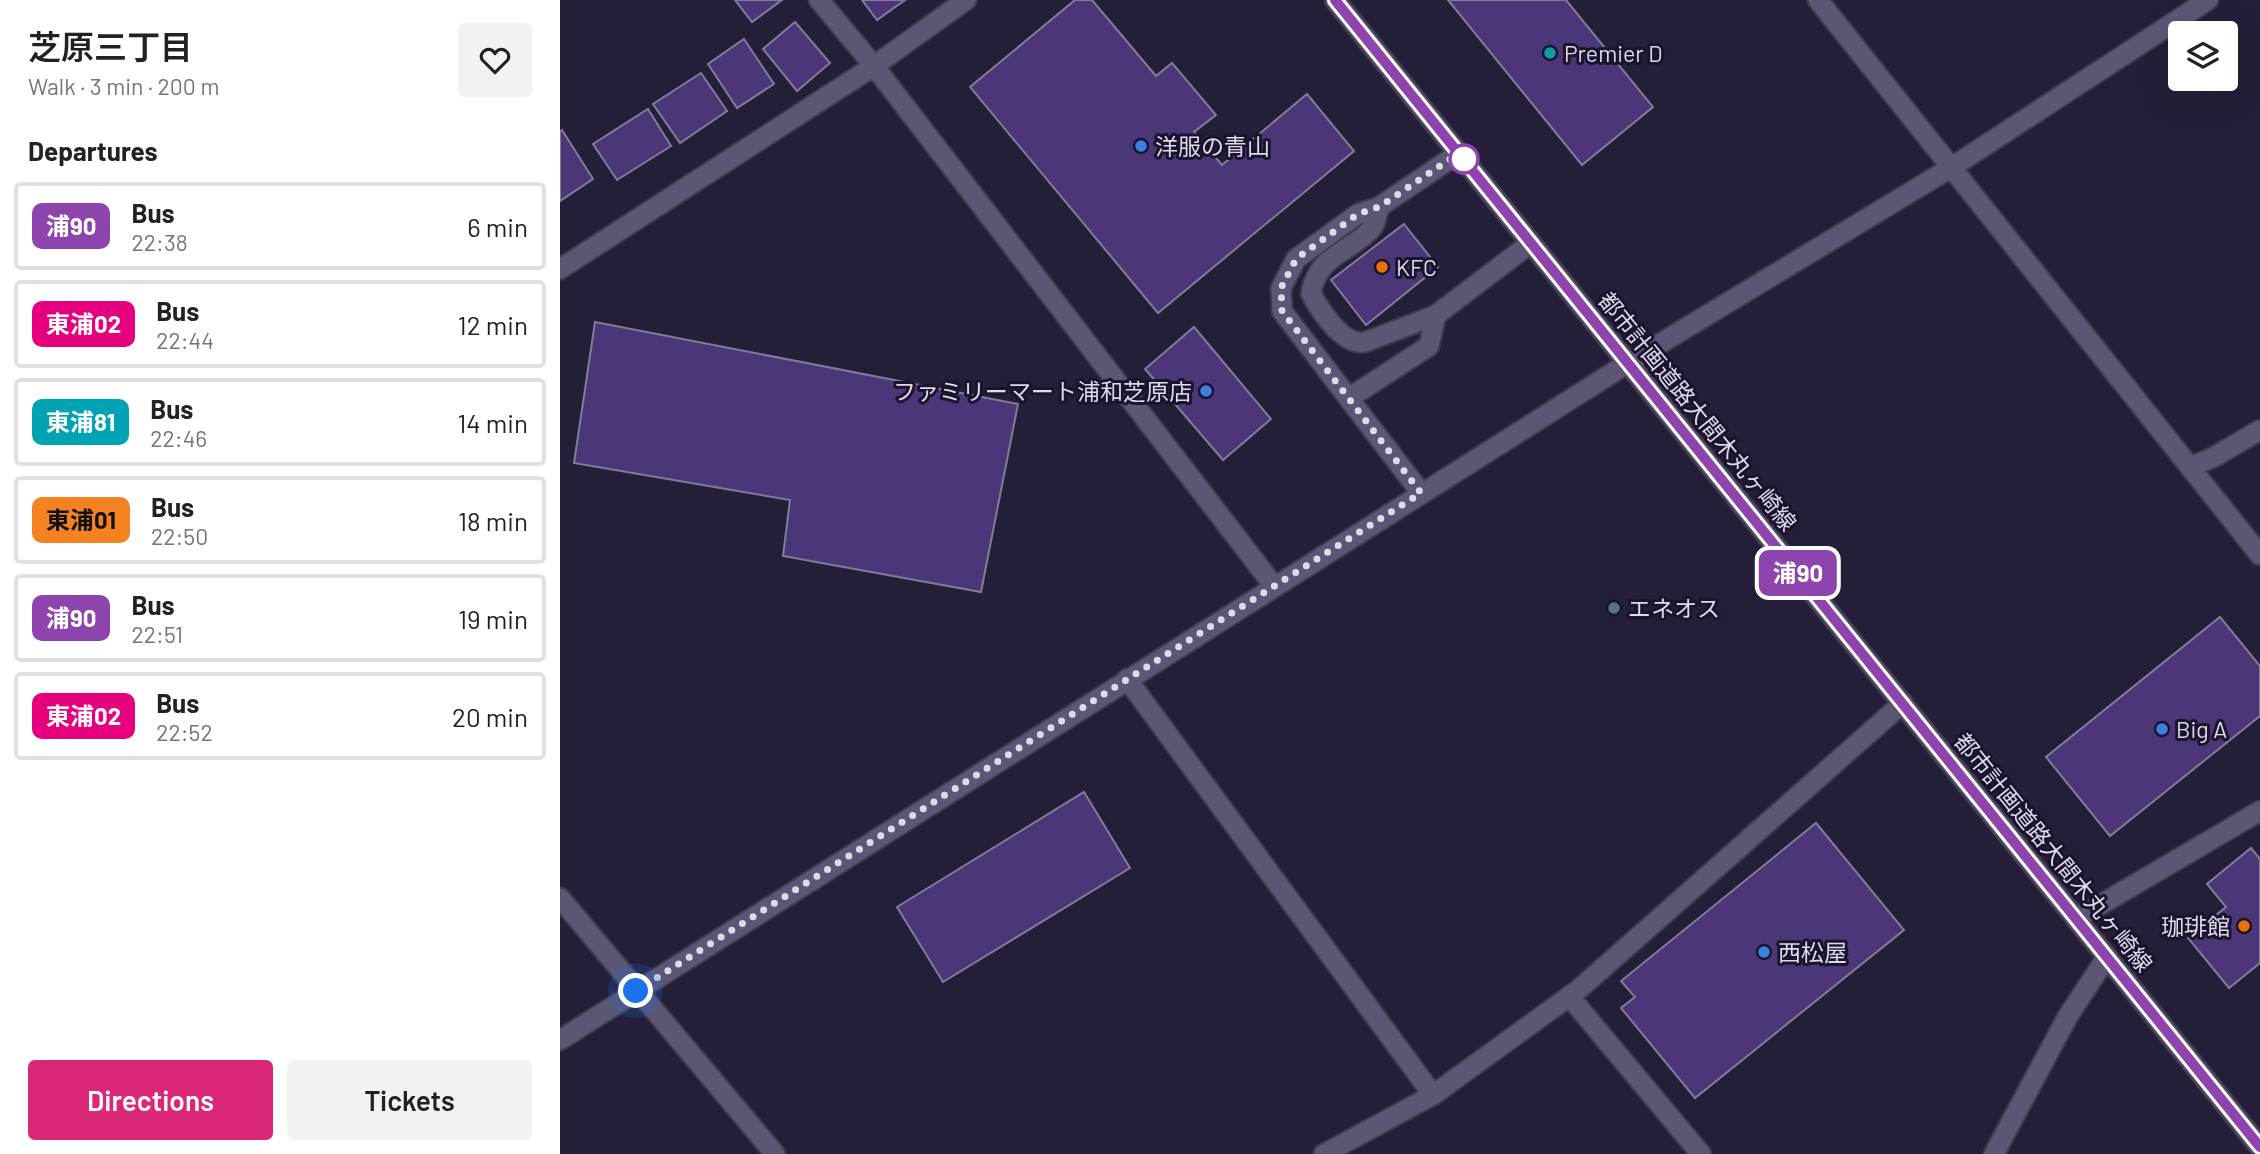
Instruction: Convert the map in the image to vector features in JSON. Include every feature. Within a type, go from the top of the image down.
[{"type":"street","points":[[819,0],[874,66],[1274,586]]},
{"type":"street","points":[[560,269],[874,66],[966,0]]},
{"type":"street","name":"都市計画道路大間木丸ヶ崎線","points":[[1335,0],[2260,1147]]},
{"type":"street","points":[[1818,0],[2260,555]]},
{"type":"street","points":[[560,1040],[1628,363],[1952,167],[2208,0]]},
{"type":"street","points":[[1421,493],[1282,311],[1281,288],[1296,259],[1358,214],[1379,207],[1459,153]]},
{"type":"street","points":[[1379,207],[1373,227],[1318,271],[1311,293],[1338,331],[1357,342],[1368,341],[1436,315],[1531,243]]},
{"type":"street","points":[[1349,398],[1429,346],[1436,315]]},
{"type":"street","points":[[2190,467],[2214,457],[2260,430]]},
{"type":"street","points":[[1127,679],[1433,1096]]},
{"type":"street","points":[[1324,1154],[1433,1096],[1569,996],[1903,703]]},
{"type":"street","points":[[2077,919],[2260,811]]},
{"type":"street","points":[[560,898],[775,1154]]},
{"type":"street","points":[[1994,1154],[2068,1016],[2107,957]]},
{"type":"street","points":[[1569,996],[1701,1154]]},
{"type":"building","points":[[735,0],[782,0],[752,22]]},
{"type":"building","points":[[862,0],[905,0],[877,20]]},
{"type":"building","points":[[1075,0],[1092,0],[1156,76],[1172,63],[1216,115],[1194,132],[1222,165],[1307,94],[1354,151],[1158,313],[970,87]]},
{"type":"building","name":"Premier D","points":[[1448,0],[1566,0],[1653,107],[1582,165]]},
{"type":"building","points":[[795,22],[830,63],[797,91],[763,49]]},
{"type":"building","points":[[744,39],[774,84],[737,108],[708,64]]},
{"type":"building","points":[[701,73],[727,111],[680,143],[653,104]]},
{"type":"building","points":[[648,109],[671,146],[617,180],[593,144]]},
{"type":"building","points":[[562,130],[593,179],[560,201],[560,131]]},
{"type":"building","points":[[1404,224],[1438,267],[1366,325],[1331,280]]},
{"type":"building","points":[[595,322],[1018,404],[981,592],[783,556],[790,500],[574,463]]},
{"type":"building","points":[[1194,327],[1271,419],[1223,460],[1145,369]]},
{"type":"building","points":[[2220,617],[2260,666],[2260,716],[2110,836],[2046,757]]},
{"type":"building","points":[[1084,792],[1130,868],[943,982],[897,907]]},
{"type":"building","points":[[1816,823],[1904,930],[1695,1098],[1621,1008],[1635,997],[1621,981]]},
{"type":"building","points":[[2251,848],[2260,859],[2260,963],[2229,988],[2188,938],[2226,907],[2207,884]]},
{"type":"bus line","name":"浦90","points":[[1335,0],[2260,1147]]},
{"type":"place","name":"Premier D","points":[[1550,53]]},
{"type":"place","name":"洋服の青山","points":[[1141,146]]},
{"type":"place","name":"KFC","points":[[1382,267]]},
{"type":"place","name":"ファミリーマート浦和芝原店","points":[[1206,391]]},
{"type":"place","name":"エネオス","points":[[1614,608]]},
{"type":"place","name":"Big A","points":[[2162,729]]},
{"type":"place","name":"珈琲館","points":[[2244,926]]},
{"type":"place","name":"西松屋","points":[[1764,952]]},
{"type":"route","points":[[636,991],[1421,493],[1282,311],[1281,288],[1296,259],[1358,214],[1379,207],[1459,153],[1464,159]]}]
